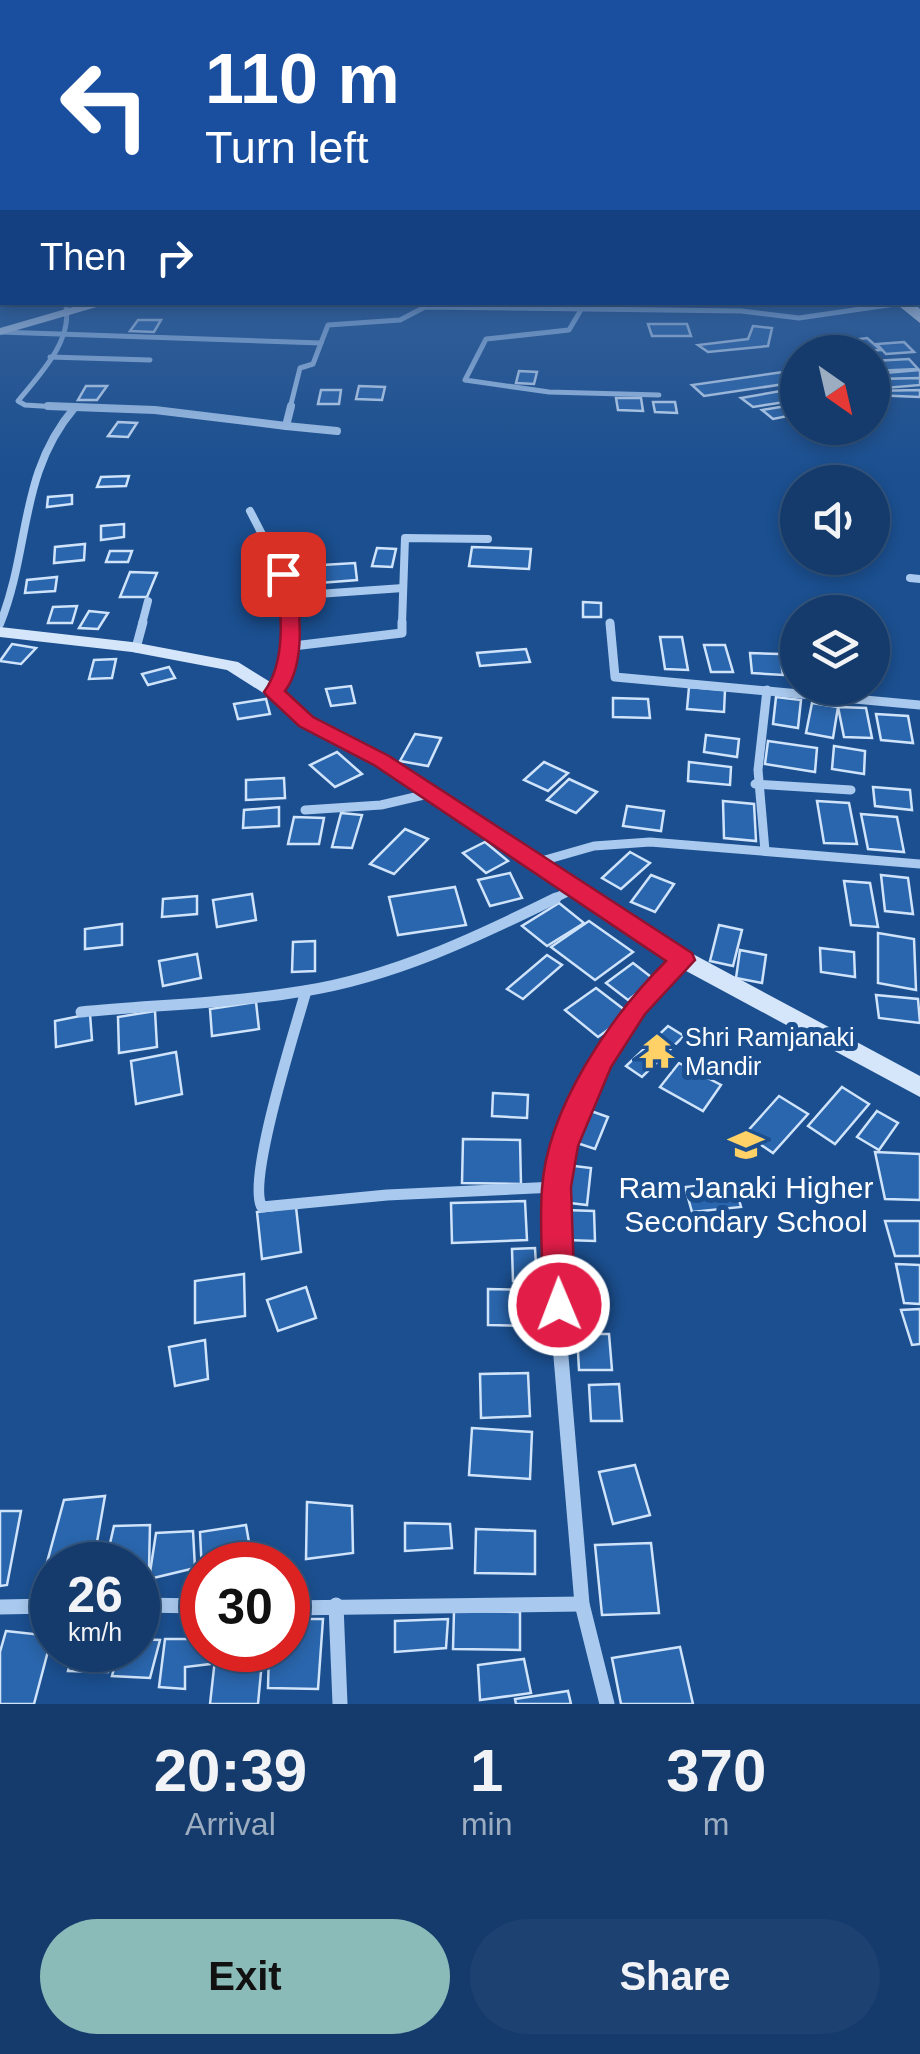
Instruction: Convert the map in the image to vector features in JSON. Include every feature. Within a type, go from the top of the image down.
[{"type":"street","points":[[0,332],[35,319]]},
{"type":"street","points":[[67,319],[66,332],[18,401],[25,405],[155,410],[338,430]]},
{"type":"street","points":[[286,426],[300,368],[312,364],[328,325],[407,319]]},
{"type":"street","points":[[576,319],[569,330],[486,340],[466,380],[549,392],[659,395]]},
{"type":"street","points":[[0,332],[321,343]]},
{"type":"street","points":[[50,357],[150,360]]},
{"type":"street","points":[[75,406],[47,442],[32,488],[14,594],[0,628],[232,666],[274,692],[306,722],[382,760],[683,960],[920,1087]]},
{"type":"street","points":[[250,511],[277,552],[289,596],[287,675],[274,692]]},
{"type":"street","points":[[285,647],[402,633],[406,538],[488,539]]},
{"type":"street","points":[[289,596],[403,588]]},
{"type":"street","points":[[136,648],[148,601]]},
{"type":"street","points":[[610,623],[615,677],[920,705]]},
{"type":"street","points":[[766,851],[755,784],[767,690]]},
{"type":"street","points":[[755,784],[851,790]]},
{"type":"street","points":[[306,810],[381,806],[428,794]]},
{"type":"street","points":[[536,862],[569,849],[610,842],[662,842],[920,864]]},
{"type":"street","points":[[81,1012],[306,990],[396,967],[473,939],[574,889]]},
{"type":"street","points":[[607,1704],[582,1604],[560,1345],[556,1187],[564,1146],[599,1062],[636,1007],[683,960]]},
{"type":"street","points":[[306,990],[262,1155],[256,1199],[262,1207],[388,1195],[556,1187]]},
{"type":"street","points":[[310,1607],[582,1604]]},
{"type":"street","points":[[336,1605],[340,1704]]},
{"type":"street","points":[[0,1606],[30,1606]]},
{"type":"building","points":[[138,320],[161,320],[154,332],[130,331]]},
{"type":"building","points":[[648,324],[687,324],[691,336],[652,336]]},
{"type":"building","points":[[753,326],[772,328],[768,346],[708,352],[698,345],[748,339]]},
{"type":"building","points":[[904,342],[914,352],[890,354],[890,343]]},
{"type":"building","points":[[909,359],[918,369],[890,370],[890,360]]},
{"type":"building","points":[[920,370],[920,378],[891,380],[890,372]]},
{"type":"building","points":[[519,371],[537,372],[534,384],[516,383]]},
{"type":"building","points":[[780,372],[780,385],[704,396],[692,385]]},
{"type":"building","points":[[920,378],[920,385],[890,388],[890,379]]},
{"type":"building","points":[[86,386],[107,386],[97,400],[78,400]]},
{"type":"building","points":[[359,386],[385,387],[382,400],[356,399]]},
{"type":"building","points":[[321,390],[341,390],[339,404],[318,404]]},
{"type":"building","points":[[920,390],[920,397],[890,396],[890,391]]},
{"type":"building","points":[[780,391],[780,403],[753,407],[741,398]]},
{"type":"building","points":[[616,398],[641,398],[643,411],[618,410]]},
{"type":"building","points":[[653,402],[675,402],[677,413],[655,412]]},
{"type":"building","points":[[780,407],[780,418],[773,419],[762,410]]},
{"type":"building","points":[[118,422],[137,423],[128,437],[108,436]]},
{"type":"building","points":[[129,476],[126,486],[97,487],[101,477]]},
{"type":"building","points":[[72,495],[72,504],[47,507],[48,497]]},
{"type":"building","points":[[124,524],[124,537],[101,540],[101,526]]},
{"type":"building","points":[[85,544],[84,560],[54,563],[55,547]]},
{"type":"building","points":[[472,547],[531,549],[529,569],[469,566]]},
{"type":"building","points":[[377,548],[396,549],[392,567],[372,566]]},
{"type":"building","points":[[110,551],[132,551],[128,562],[106,562]]},
{"type":"building","points":[[355,563],[357,580],[307,584],[306,566]]},
{"type":"building","points":[[130,572],[157,573],[147,597],[120,597]]},
{"type":"building","points":[[57,577],[55,591],[25,593],[27,580]]},
{"type":"building","points":[[583,602],[601,603],[601,617],[583,617]]},
{"type":"building","points":[[77,606],[72,623],[48,623],[53,607]]},
{"type":"building","points":[[89,611],[108,613],[98,629],[79,628]]},
{"type":"building","points":[[660,637],[682,637],[688,670],[665,669]]},
{"type":"building","points":[[12,644],[36,648],[21,664],[0,661]]},
{"type":"building","points":[[704,645],[725,645],[733,672],[711,672]]},
{"type":"building","points":[[526,649],[530,662],[480,666],[477,653]]},
{"type":"building","points":[[750,653],[780,654],[780,675],[752,673]]},
{"type":"building","points":[[116,659],[112,678],[89,679],[94,660]]},
{"type":"building","points":[[169,667],[175,678],[148,685],[142,674]]},
{"type":"building","points":[[351,686],[355,703],[331,706],[326,689]]},
{"type":"building","points":[[689,687],[725,690],[724,712],[687,709]]},
{"type":"building","points":[[776,697],[780,697],[780,705],[800,705],[798,728],[773,724]]},
{"type":"building","points":[[613,698],[648,699],[650,718],[613,717]]},
{"type":"building","points":[[266,699],[270,714],[238,719],[234,704]]},
{"type":"building","points":[[812,705],[838,707],[833,738],[806,733]]},
{"type":"building","points":[[838,707],[866,708],[872,738],[844,737]]},
{"type":"building","points":[[876,714],[908,716],[913,743],[881,740]]},
{"type":"building","points":[[415,734],[441,738],[428,766],[400,761]]},
{"type":"building","points":[[706,735],[739,739],[737,757],[704,752]]},
{"type":"building","points":[[768,741],[817,748],[815,772],[765,764]]},
{"type":"building","points":[[834,746],[865,751],[864,774],[832,769]]},
{"type":"building","points":[[337,752],[362,774],[335,787],[310,765]]},
{"type":"building","points":[[544,762],[568,773],[548,791],[524,780]]},
{"type":"building","points":[[689,762],[731,767],[730,785],[688,781]]},
{"type":"building","points":[[284,778],[285,798],[246,800],[246,780]]},
{"type":"building","points":[[569,779],[597,792],[576,813],[547,800]]},
{"type":"building","points":[[873,787],[910,790],[912,810],[875,806]]},
{"type":"building","points":[[723,801],[754,804],[756,841],[724,838]]},
{"type":"building","points":[[817,801],[849,803],[857,844],[824,843]]},
{"type":"building","points":[[627,806],[664,811],[661,831],[623,826]]},
{"type":"building","points":[[279,807],[279,826],[243,828],[244,810]]},
{"type":"building","points":[[341,813],[362,815],[352,848],[332,847]]},
{"type":"building","points":[[861,814],[897,817],[904,852],[868,849]]},
{"type":"building","points":[[294,817],[324,818],[319,844],[288,844]]},
{"type":"building","points":[[405,829],[428,839],[394,874],[370,864]]},
{"type":"building","points":[[485,842],[508,861],[486,873],[463,853]]},
{"type":"building","points":[[630,852],[650,863],[621,889],[602,878]]},
{"type":"building","points":[[510,873],[522,898],[490,906],[478,880]]},
{"type":"building","points":[[651,875],[674,884],[655,912],[631,902]]},
{"type":"building","points":[[881,875],[908,878],[913,914],[885,911]]},
{"type":"building","points":[[844,881],[870,883],[878,927],[851,925]]},
{"type":"building","points":[[455,887],[466,925],[398,935],[389,897]]},
{"type":"building","points":[[252,894],[256,920],[217,927],[213,900]]},
{"type":"building","points":[[197,896],[197,914],[162,917],[163,899]]},
{"type":"building","points":[[559,903],[584,923],[547,946],[522,926]]},
{"type":"building","points":[[589,921],[633,952],[595,980],[551,947]]},
{"type":"building","points":[[122,924],[122,945],[85,949],[85,929]]},
{"type":"building","points":[[719,925],[742,930],[733,966],[710,961]]},
{"type":"building","points":[[878,933],[914,939],[916,990],[878,983]]},
{"type":"building","points":[[315,941],[315,971],[292,972],[293,942]]},
{"type":"building","points":[[820,948],[854,952],[855,977],[821,972]]},
{"type":"building","points":[[740,950],[766,955],[762,983],[736,978]]},
{"type":"building","points":[[197,954],[201,978],[163,986],[159,961]]},
{"type":"building","points":[[547,955],[562,965],[523,999],[507,989]]},
{"type":"building","points":[[633,963],[655,980],[628,1000],[606,983]]},
{"type":"building","points":[[596,988],[630,1014],[598,1037],[565,1010]]},
{"type":"building","points":[[876,995],[918,999],[920,1023],[879,1018]]},
{"type":"building","points":[[256,1002],[259,1029],[212,1036],[210,1009]]},
{"type":"building","points":[[155,1011],[157,1047],[119,1053],[118,1017]]},
{"type":"building","points":[[90,1014],[92,1040],[56,1047],[55,1021]]},
{"type":"building","points":[[668,1026],[684,1036],[642,1077],[626,1066]]},
{"type":"building","points":[[176,1052],[182,1094],[136,1104],[131,1061]]},
{"type":"building","points":[[679,1063],[721,1085],[703,1111],[660,1087]]},
{"type":"building","points":[[842,1087],[869,1104],[835,1144],[808,1126]]},
{"type":"building","points":[[493,1093],[528,1095],[527,1118],[492,1116]]},
{"type":"building","points":[[779,1096],[808,1114],[773,1153],[745,1134]]},
{"type":"building","points":[[588,1110],[608,1117],[595,1149],[574,1142]]},
{"type":"building","points":[[877,1111],[898,1123],[879,1150],[857,1137]]},
{"type":"building","points":[[463,1139],[520,1140],[521,1184],[462,1183]]},
{"type":"building","points":[[875,1152],[920,1154],[920,1200],[885,1199]]},
{"type":"building","points":[[566,1165],[591,1168],[587,1205],[561,1202]]},
{"type":"building","points":[[734,1182],[741,1207],[692,1212],[685,1187]]},
{"type":"building","points":[[525,1201],[527,1240],[452,1243],[451,1203]]},
{"type":"building","points":[[296,1207],[301,1252],[262,1259],[257,1212]]},
{"type":"building","points":[[565,1210],[594,1211],[595,1241],[566,1240]]},
{"type":"building","points":[[885,1221],[920,1221],[920,1256],[895,1256]]},
{"type":"building","points":[[535,1248],[537,1281],[513,1281],[512,1249]]},
{"type":"building","points":[[896,1264],[920,1265],[920,1304],[904,1303]]},
{"type":"building","points":[[244,1274],[245,1316],[195,1323],[195,1281]]},
{"type":"building","points":[[306,1287],[316,1318],[278,1331],[267,1300]]},
{"type":"building","points":[[488,1289],[528,1290],[529,1326],[488,1325]]},
{"type":"building","points":[[920,1309],[920,1344],[912,1345],[901,1310]]},
{"type":"building","points":[[577,1334],[609,1334],[612,1370],[579,1370]]},
{"type":"building","points":[[205,1340],[208,1379],[175,1386],[169,1347]]},
{"type":"building","points":[[528,1373],[530,1416],[481,1418],[480,1374]]},
{"type":"building","points":[[619,1384],[622,1421],[591,1421],[589,1385]]},
{"type":"building","points":[[472,1428],[532,1432],[530,1479],[469,1475]]},
{"type":"building","points":[[635,1465],[650,1515],[613,1524],[599,1472]]},
{"type":"building","points":[[105,1496],[97,1542],[53,1542],[64,1500]]},
{"type":"building","points":[[307,1502],[352,1506],[353,1553],[310,1558],[310,1542],[306,1542]]},
{"type":"building","points":[[0,1511],[21,1511],[7,1585],[0,1586]]},
{"type":"building","points":[[405,1523],[450,1524],[452,1548],[405,1551]]},
{"type":"building","points":[[150,1525],[150,1542],[110,1542],[114,1526]]},
{"type":"building","points":[[246,1525],[249,1542],[200,1542],[200,1532]]},
{"type":"building","points":[[476,1529],[535,1531],[535,1574],[475,1573]]},
{"type":"building","points":[[193,1531],[194,1542],[180,1542],[180,1572],[160,1576],[160,1542],[155,1542],[156,1533]]},
{"type":"building","points":[[651,1543],[659,1613],[602,1615],[595,1545]]},
{"type":"building","points":[[454,1611],[520,1612],[520,1650],[453,1649]]},
{"type":"building","points":[[310,1619],[323,1619],[318,1689],[268,1688],[268,1672],[310,1672]]},
{"type":"building","points":[[448,1619],[446,1648],[395,1652],[395,1621]]},
{"type":"building","points":[[6,1631],[30,1634],[30,1672],[42,1672],[34,1704],[0,1704],[0,1652]]},
{"type":"building","points":[[165,1639],[180,1639],[180,1672],[185,1672],[185,1689],[159,1687]]},
{"type":"building","points":[[680,1647],[693,1704],[621,1704],[612,1658]]},
{"type":"building","points":[[524,1659],[531,1693],[480,1700],[478,1665]]},
{"type":"building","points":[[113,1672],[152,1672],[150,1678],[112,1676]]},
{"type":"building","points":[[214,1672],[261,1672],[258,1704],[210,1704]]},
{"type":"building","points":[[568,1691],[571,1704],[516,1704],[515,1699]]},
{"type":"place","name":"Shri Ramjanaki Mandir","points":[[657,1051]]},
{"type":"place","name":"Ram Janaki Higher Secondary School","points":[[746,1145]]},
{"type":"route","points":[[283,574],[289,596],[287,675],[274,692],[306,722],[382,760],[683,960],[636,1007],[599,1062],[564,1146],[556,1187],[559,1305]]}]
